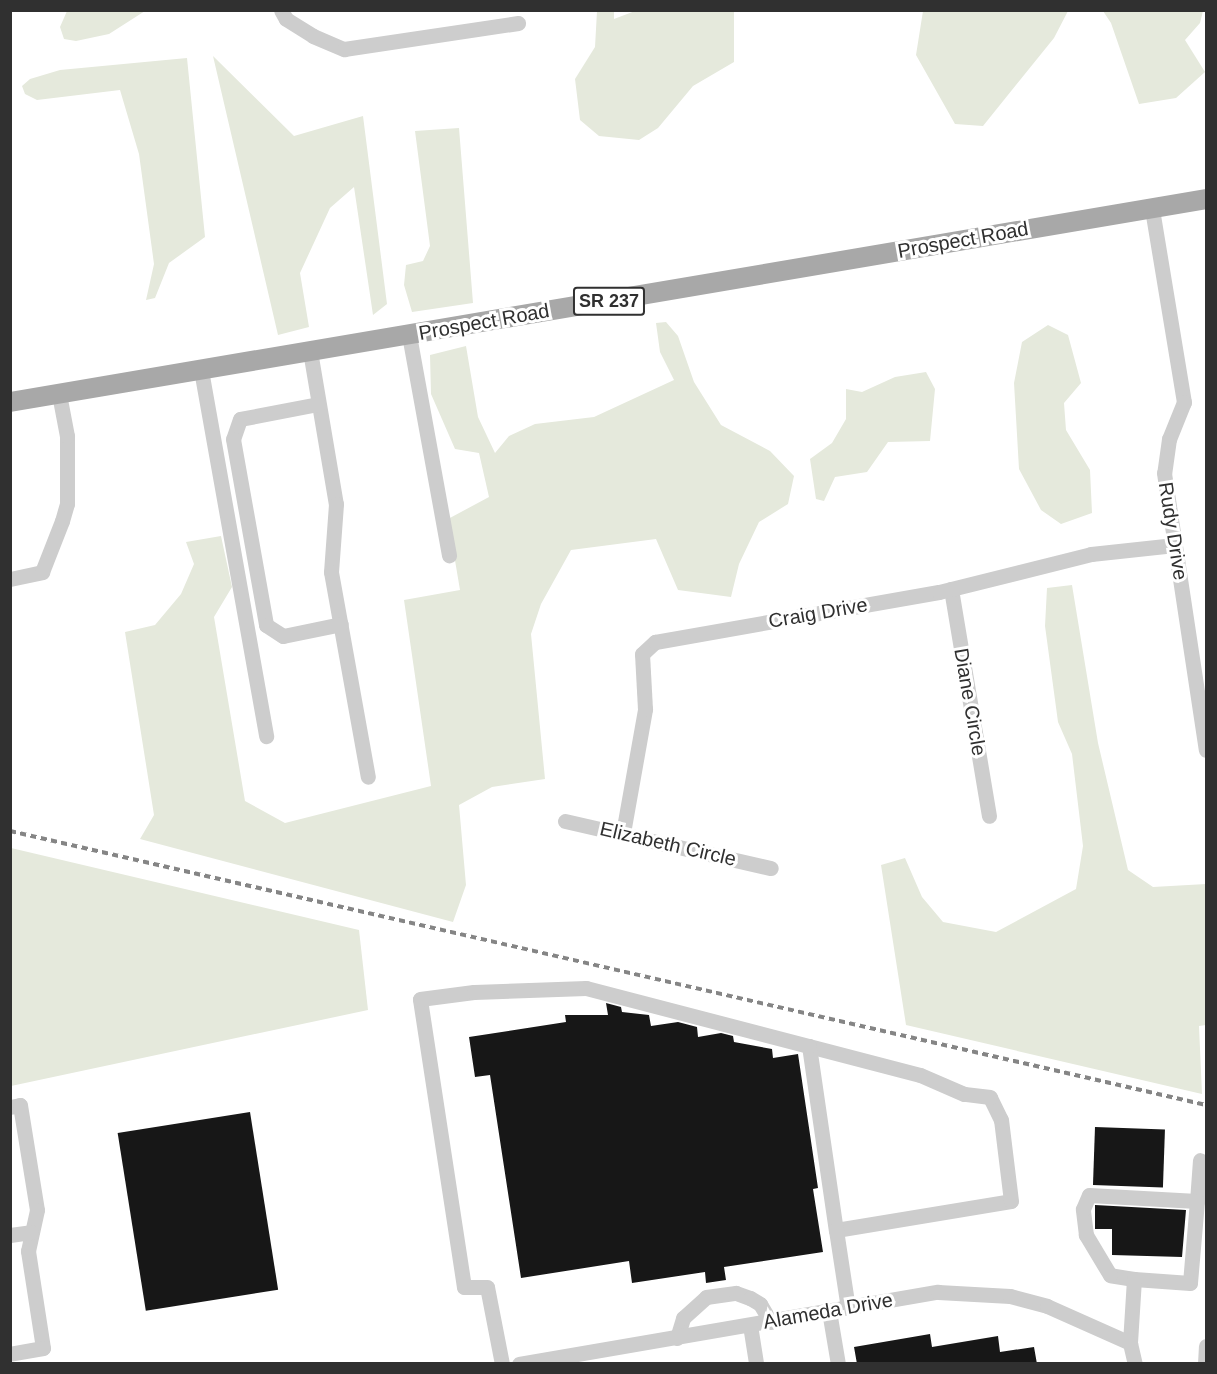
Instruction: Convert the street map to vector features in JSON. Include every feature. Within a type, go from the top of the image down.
[{"type":"main road","name":"Prospect Road","points":[[10,402],[1206,199]]},
{"type":"street","points":[[281,10],[286,19],[313,36],[344,49],[518,23]]},
{"type":"street","name":"Rudy Drive","points":[[1152,209],[1184,402],[1168,439],[1164,473],[1206,750]]},
{"type":"street","points":[[409,334],[448,555]]},
{"type":"street","points":[[310,351],[336,504],[331,572],[368,777]]},
{"type":"street","points":[[201,370],[266,736]]},
{"type":"street","points":[[10,579],[42,572],[49,561],[67,504],[67,435],[59,394]]},
{"type":"street","points":[[318,404],[240,419],[233,439],[266,625],[283,636],[341,624]]},
{"type":"street","name":"Craig Drive","points":[[623,833],[645,709],[642,654],[655,642],[951,589],[1091,554],[1175,546]]},
{"type":"street","name":"Diane Circle","points":[[951,589],[990,816]]},
{"type":"street","name":"Elizabeth Circle","points":[[565,821],[771,867]]},
{"type":"street","points":[[502,1364],[487,1287],[464,1287],[420,999],[474,992],[586,988],[920,1075],[964,1094],[990,1097],[1001,1120],[1011,1201],[836,1230]]},
{"type":"street","points":[[809,1046],[848,1308]]},
{"type":"street","points":[[10,1107],[20,1105],[37,1210],[28,1251],[43,1348],[10,1354]]},
{"type":"street","points":[[1197,1201],[1089,1195],[1083,1209],[1086,1235],[1110,1275],[1190,1283],[1197,1201],[1200,1160]]},
{"type":"street","points":[[10,1234],[31,1232]]},
{"type":"street","points":[[1134,1279],[1131,1343],[1135,1364]]},
{"type":"street","name":"Alameda Drive","points":[[519,1364],[613,1357],[677,1338],[938,1292],[978,1292],[1047,1306],[1131,1343]]},
{"type":"street","points":[[677,1338],[683,1318],[706,1297],[736,1293],[750,1298],[760,1304],[771,1322]]},
{"type":"street","points":[[829,1311],[838,1364]]},
{"type":"street","points":[[750,1325],[756,1364]]},
{"type":"street","points":[[1205,1364],[1206,1346]]},
{"type":"shaded area","points":[[67,10],[145,11],[109,34],[76,41],[64,39],[60,27]]},
{"type":"shaded area","points":[[923,10],[1068,11],[1054,38],[983,126],[955,124],[916,55]]},
{"type":"shaded area","points":[[597,11],[614,11],[614,19],[635,11],[734,11],[734,62],[693,86],[658,128],[639,140],[599,136],[580,120],[575,79],[595,47]]},
{"type":"shaded area","points":[[1103,11],[1203,11],[1200,23],[1185,40],[1205,72],[1176,98],[1139,104],[1111,23]]},
{"type":"shaded area","points":[[213,56],[294,136],[363,116],[387,304],[373,315],[354,187],[330,208],[300,273],[309,327],[278,335]]},
{"type":"shaded area","points":[[187,58],[205,237],[169,263],[155,298],[146,300],[154,264],[139,154],[120,90],[37,100],[25,94],[22,86],[30,79],[60,70]]},
{"type":"shaded area","points":[[459,128],[473,303],[412,312],[404,285],[406,265],[423,261],[430,246],[415,131]]},
{"type":"shaded area","points":[[666,322],[678,336],[694,382],[721,425],[770,451],[794,476],[788,504],[759,522],[739,564],[731,597],[678,590],[656,539],[571,550],[541,604],[531,634],[545,779],[492,787],[459,805],[466,885],[453,922],[140,839],[154,815],[125,632],[155,625],[181,594],[194,564],[186,542],[221,536],[232,587],[214,617],[245,801],[285,823],[431,786],[404,600],[460,590],[448,519],[489,497],[479,453],[455,449],[431,394],[430,355],[466,346],[478,417],[495,453],[509,436],[535,424],[594,417],[674,380],[660,352],[656,323]]},
{"type":"shaded area","points":[[1048,325],[1068,335],[1081,383],[1064,403],[1066,430],[1090,470],[1092,513],[1061,524],[1041,510],[1019,469],[1014,383],[1022,342]]},
{"type":"shaded area","points":[[926,372],[935,389],[930,441],[888,442],[867,472],[835,477],[824,501],[816,499],[810,459],[832,443],[846,419],[846,389],[862,392],[895,377]]},
{"type":"shaded area","points":[[1072,585],[1098,743],[1128,870],[1153,887],[1206,884],[1206,1025],[1199,1026],[1202,1094],[906,1025],[881,865],[905,858],[922,897],[943,922],[996,932],[1076,889],[1083,846],[1072,754],[1058,722],[1045,626],[1047,588]]},
{"type":"shaded area","points":[[11,848],[359,930],[368,1010],[11,1086]]},
{"type":"building","points":[[606,1003],[621,1007],[622,1012],[649,1015],[651,1026],[678,1022],[697,1027],[698,1037],[721,1033],[733,1036],[734,1042],[772,1049],[773,1058],[798,1054],[818,1188],[813,1189],[823,1252],[724,1267],[726,1280],[706,1283],[705,1272],[632,1283],[629,1261],[521,1278],[490,1075],[475,1077],[469,1037],[566,1022],[565,1015],[608,1015]]},
{"type":"building","points":[[250,1112],[278,1290],[146,1311],[118,1133]]},
{"type":"building","points":[[1095,1127],[1165,1129],[1163,1187],[1093,1185]]},
{"type":"building","points":[[1095,1205],[1186,1210],[1182,1257],[1112,1255],[1112,1229],[1095,1229]]},
{"type":"building","points":[[930,1334],[932,1347],[998,1336],[1000,1352],[1034,1347],[1037,1364],[857,1364],[854,1347]]},
{"type":"railway","points":[[10,831],[1206,1105]]}]
